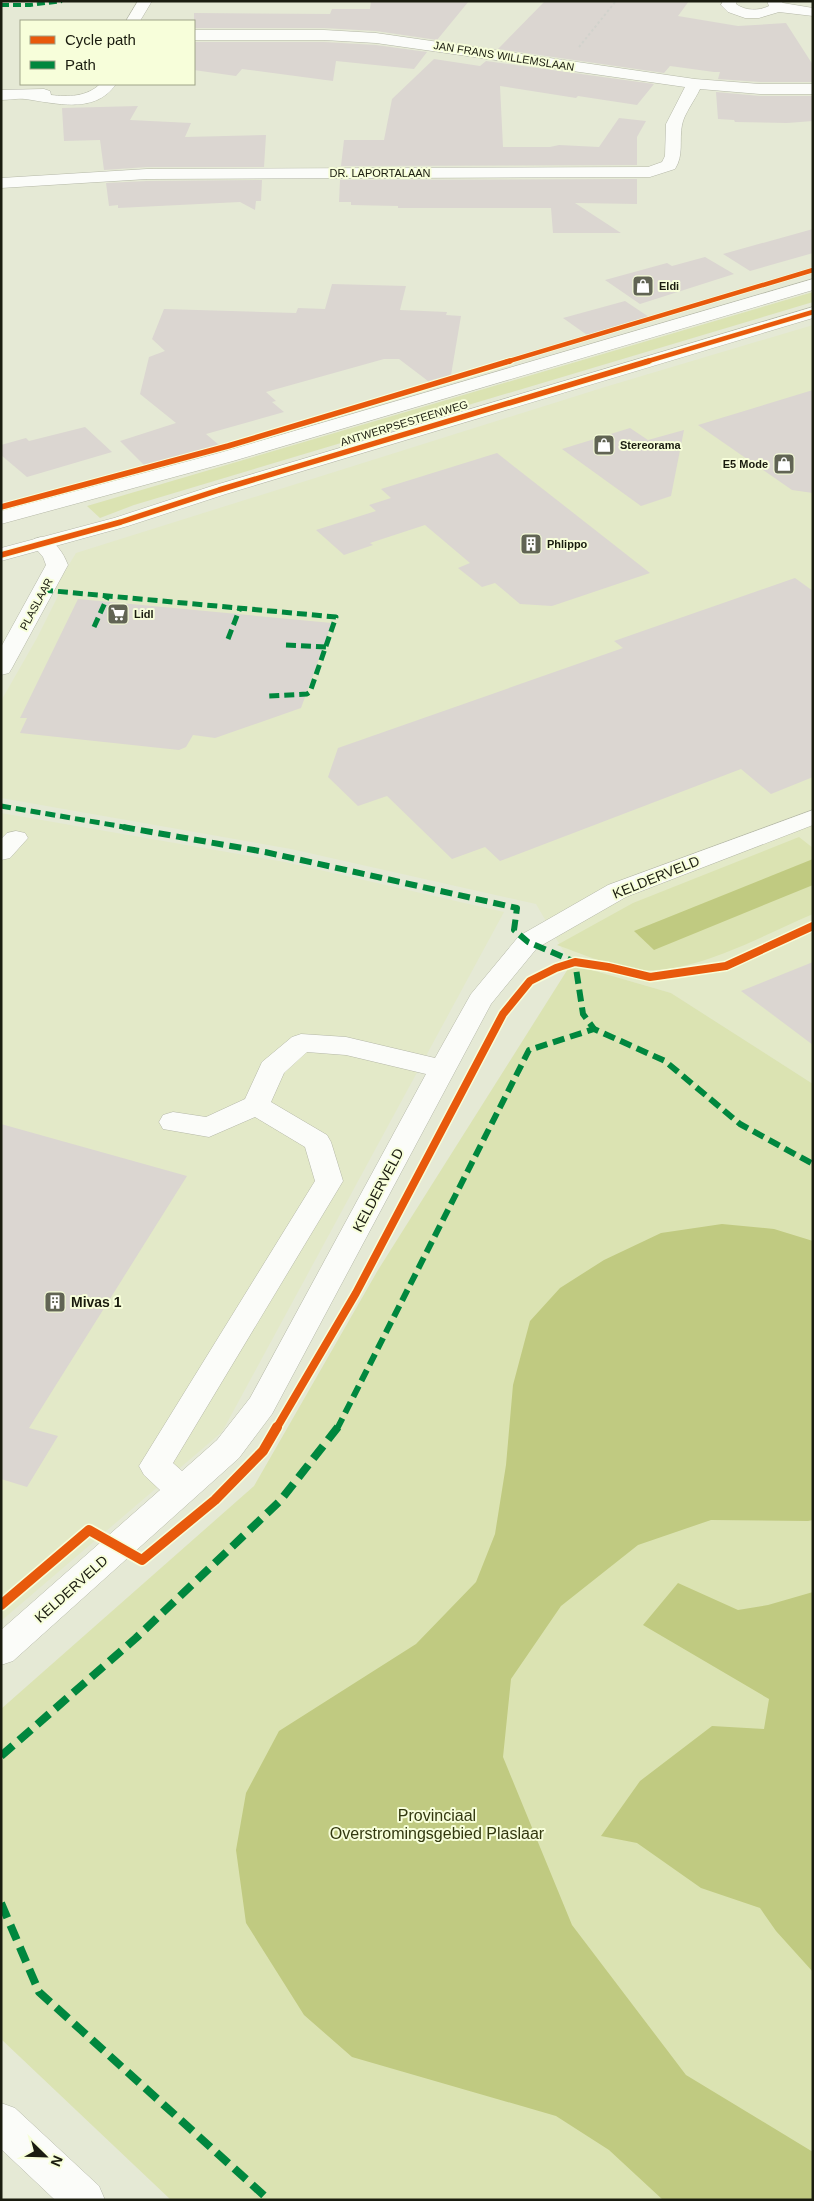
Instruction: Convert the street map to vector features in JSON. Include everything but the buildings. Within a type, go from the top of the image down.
[{"type":"street","points":[[133,20],[145,1]]},
{"type":"street","points":[[730,1],[728,5],[731,8],[752,14],[772,11],[775,4],[813,12]]},
{"type":"street","name":"JAN FRANS WILLEMSLAAN","points":[[195,35],[324,34],[376,38],[695,84],[760,89],[813,90]]},
{"type":"street","name":"DR. LAPORTALAAN","points":[[1,183],[147,174],[650,172],[669,165],[673,156],[674,124],[695,84]]},
{"type":"street","points":[[1,95],[61,92],[83,85]]},
{"type":"street","points":[[26,95],[40,99],[85,99],[99,94],[107,85]]},
{"type":"street","name":"ANTWERPSESTEENWEG","points":[[1,518],[65,498],[226,457],[813,284]]},
{"type":"street","name":"ANTWERPSESTEENWEG","points":[[1,555],[813,312]]},
{"type":"street","points":[[65,498],[47,514],[44,519],[47,525],[66,530],[92,529]]},
{"type":"street","name":"PLASLAAR","points":[[1,668],[57,565],[53,555],[41,543]]},
{"type":"street","name":"KELDERVELD","points":[[1,1651],[228,1449],[261,1406],[480,1000],[528,942],[618,891],[813,817]]},
{"type":"street","points":[[174,1122],[209,1127],[256,1106],[272,1068],[301,1043],[346,1046],[443,1069]]},
{"type":"street","points":[[182,1491],[155,1466],[329,1181],[317,1142],[256,1106]]},
{"type":"street","points":[[1,2122],[84,2200]]},
{"type":"path","points":[[564,65],[616,1]]},
{"type":"shaded area","points":[[813,325],[813,1084],[671,993],[571,964],[536,904],[291,849],[1,798],[1,701],[37,638],[58,596],[53,591],[76,553],[605,387]]},
{"type":"shaded area","points":[[1,813],[285,862],[504,912],[222,1432],[1,1621]]},
{"type":"shaded area","points":[[813,859],[813,885],[654,950],[634,931]]},
{"type":"shaded area","points":[[722,1224],[774,1229],[813,1241],[813,1520],[711,1520],[638,1545],[561,1606],[511,1679],[503,1757],[572,1925],[686,2075],[813,2152],[813,2200],[663,2200],[609,2150],[556,2116],[352,2057],[304,2015],[246,1923],[236,1850],[246,1793],[279,1731],[416,1644],[476,1582],[495,1534],[506,1465],[513,1385],[530,1321],[560,1288],[604,1260],[661,1233]]},
{"type":"shaded area","points":[[678,1583],[738,1610],[768,1605],[813,1592],[813,1972],[776,1931],[760,1908],[701,1888],[637,1843],[601,1836],[640,1781],[712,1726],[764,1729],[769,1699],[643,1625]]},
{"type":"green space","points":[[813,292],[813,302],[134,505],[100,518],[87,506]]},
{"type":"green space","points":[[799,837],[813,848],[813,914],[756,940],[695,963],[656,970],[618,966],[557,945],[633,903]]},
{"type":"green space","name":"Provinciaal Overstromingsgebied Plaslaar","points":[[571,964],[671,993],[813,1084],[813,2200],[171,2200],[1,2039],[1,1709],[254,1486],[378,1270]]},
{"type":"marked path","points":[[1,5],[30,5],[62,1]]},
{"type":"marked path","points":[[43,590],[336,617],[310,692],[307,694],[267,696]]},
{"type":"marked path","points":[[94,627],[108,596]]},
{"type":"marked path","points":[[228,639],[240,608]]},
{"type":"marked path","points":[[286,645],[326,647]]},
{"type":"marked path","points":[[1,806],[265,852],[517,908],[514,930],[528,942],[575,962],[583,1014],[594,1029]]},
{"type":"marked path","points":[[1,1756],[136,1638],[280,1501],[336,1431],[529,1050],[594,1029],[665,1061],[740,1124],[813,1164]]},
{"type":"marked path","points":[[1,1903],[39,1992],[269,2200]]},
{"type":"cycle path","points":[[1,507],[228,446],[813,270]]},
{"type":"cycle path","points":[[1,555],[121,522],[219,490],[813,312]]},
{"type":"cycle path","points":[[1,1605],[89,1530],[142,1560],[215,1500],[263,1451],[356,1293],[503,1014],[530,981],[556,968],[575,962],[608,967],[650,977],[726,966],[813,926]]},
{"type":"place","name":"Eldi","points":[[643,286]]},
{"type":"place","name":"Stereorama","points":[[604,445]]},
{"type":"place","name":"E5 Mode","points":[[784,464]]},
{"type":"place","name":"Phlippo","points":[[531,544]]},
{"type":"place","name":"Lidl","points":[[118,614]]},
{"type":"place","name":"Mivas 1","points":[[55,1302]]}]
